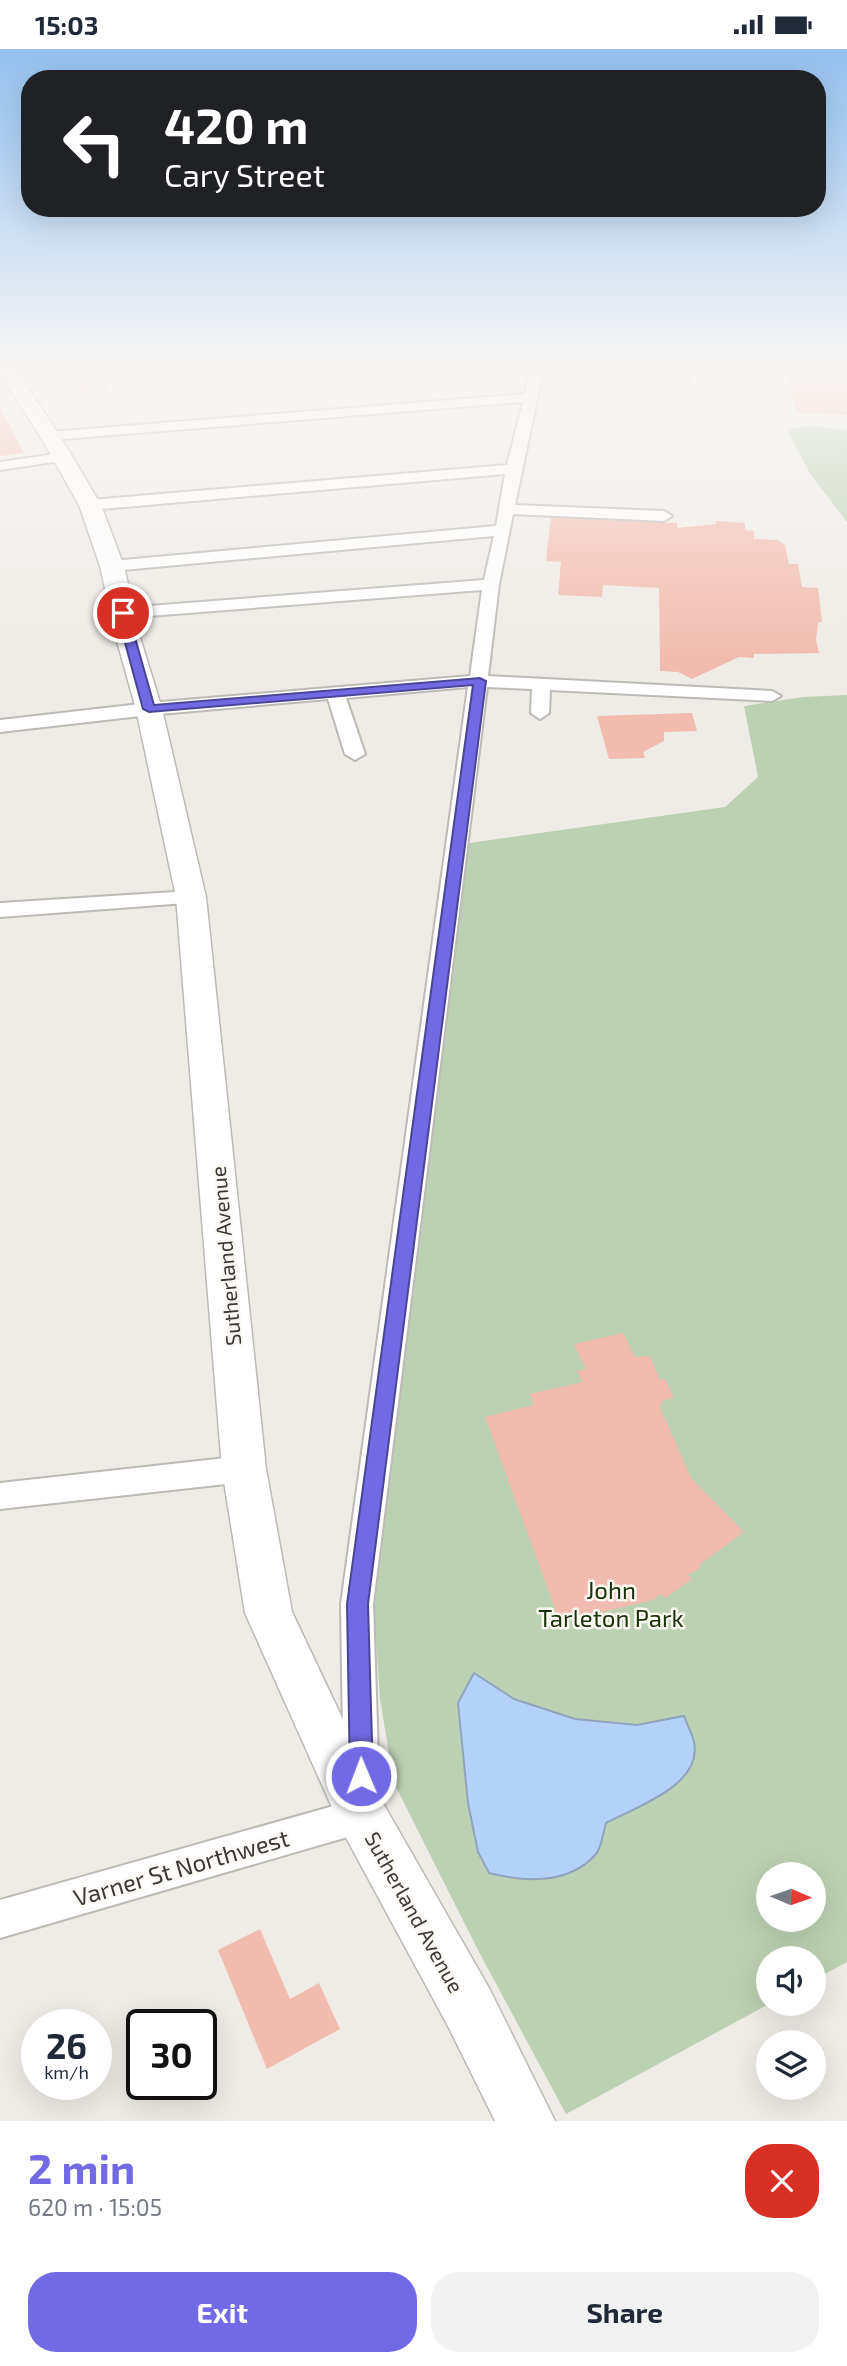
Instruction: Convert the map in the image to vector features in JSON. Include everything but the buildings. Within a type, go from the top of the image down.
[{"type":"street","name":"Sutherland Avenue","points":[[65,463],[90,505],[112,566],[149,709],[191,897],[244,1469],[269,1613],[362,1816],[469,2008],[526,2121]]},
{"type":"street","points":[[362,1816],[357,1604],[491,584],[515,463]]},
{"type":"street","points":[[90,505],[513,469]]},
{"type":"street","points":[[507,509],[664,516]]},
{"type":"street","points":[[112,566],[503,530]]},
{"type":"street","points":[[123,613],[491,584]]},
{"type":"street","points":[[0,726],[149,709],[480,681],[772,696]]},
{"type":"street","points":[[540,713],[541,684]]},
{"type":"street","points":[[335,693],[355,754]]},
{"type":"street","points":[[0,910],[191,897]]},
{"type":"street","points":[[0,1496],[244,1469]]},
{"type":"street","name":"Varner St Northwest","points":[[0,1919],[362,1816]]},
{"type":"green space","points":[[804,463],[847,463],[847,522]]},
{"type":"green space","name":"John Tarleton Park","points":[[847,695],[847,1962],[826,1973],[826,1946],[756,1946],[756,2011],[566,2114],[479,1952],[394,1783],[380,1699],[373,1598],[469,843],[725,807],[758,777],[744,706],[803,697]]},
{"type":"water","points":[[474,1673],[514,1699],[575,1719],[637,1725],[684,1716],[694,1742],[694,1757],[688,1771],[665,1793],[606,1823],[596,1854],[573,1871],[560,1876],[532,1879],[489,1873],[478,1852],[468,1803],[458,1703]]},
{"type":"route","points":[[123,613],[149,709],[480,681],[357,1604],[361,1776]]}]
